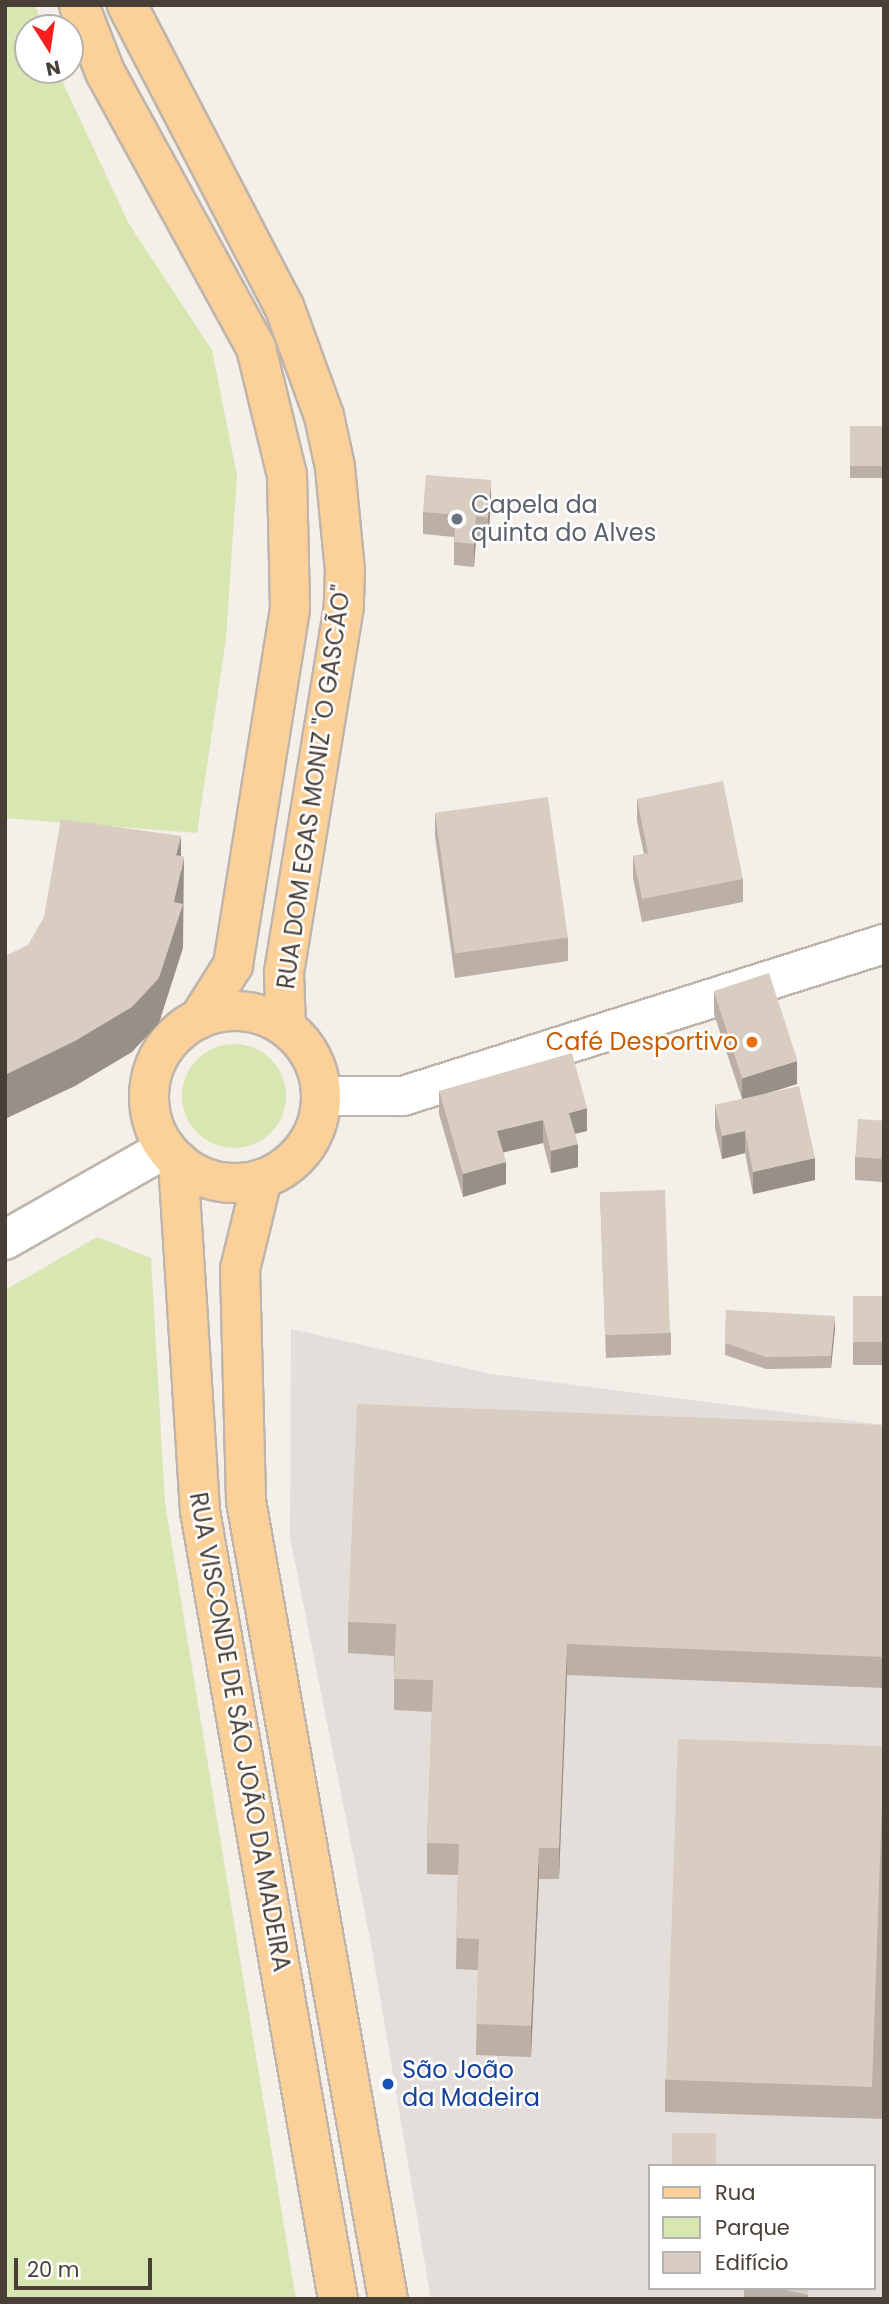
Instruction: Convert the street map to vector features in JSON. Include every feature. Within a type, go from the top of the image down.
[{"type":"main road","name":"RUA DOM EGAS MONIZ \"O GASCÃO\"","points":[[79,5],[105,72],[256,348],[287,475],[290,609],[233,965],[199,1019]]},
{"type":"main road","name":"RUA DOM EGAS MONIZ \"O GASCÃO\"","points":[[127,5],[284,306],[324,416],[335,467],[345,570],[344,606],[284,973],[286,1027]]},
{"type":"main road","points":[[223,1011],[249,1012],[286,1027],[312,1057],[322,1096],[318,1122],[306,1147],[287,1166],[262,1179],[235,1183],[208,1179],[172,1155],[154,1125],[149,1101],[152,1076],[161,1052],[199,1019],[223,1011]]},
{"type":"main road","name":"RUA VISCONDE DE SÃO JOÃO DA MADEIRA","points":[[172,1155],[200,1511],[338,2299]]},
{"type":"main road","name":"RUA VISCONDE DE SÃO JOÃO DA MADEIRA","points":[[262,1179],[240,1269],[246,1501],[388,2299]]},
{"type":"street","points":[[322,1096],[403,1096],[884,944]]},
{"type":"street","points":[[5,1240],[172,1155]]},
{"type":"shaded area","points":[[291,1329],[491,1374],[884,1425],[884,2299],[431,2299],[371,1944],[290,1537]]},
{"type":"green space","points":[[5,5],[35,5],[38,14],[14,14],[14,84],[64,84],[129,224],[212,350],[237,476],[226,639],[197,833],[5,818]]},
{"type":"green space","points":[[234,1044],[254,1048],[271,1059],[282,1076],[286,1096],[282,1116],[271,1133],[254,1144],[234,1148],[214,1144],[197,1133],[186,1116],[182,1096],[186,1076],[197,1059],[214,1048]]},
{"type":"green space","points":[[97,1237],[151,1258],[165,1503],[296,2299],[5,2299],[5,1290]]},
{"type":"building","points":[[850,426],[884,426],[884,466],[850,466]]},
{"type":"building","points":[[426,475],[491,480],[488,518],[476,516],[474,544],[454,542],[456,515],[423,512]]},
{"type":"building","points":[[723,781],[743,879],[642,899],[633,856],[648,853],[637,799]]},
{"type":"building","points":[[548,797],[568,938],[455,953],[435,813]]},
{"type":"building","points":[[61,819],[181,836],[176,855],[184,857],[174,902],[183,904],[159,978],[132,1007],[75,1041],[5,1075],[5,956],[28,945],[44,917]]},
{"type":"building","points":[[769,973],[797,1060],[742,1078],[714,991]]},
{"type":"building","points":[[572,1053],[587,1108],[569,1113],[578,1144],[551,1151],[543,1120],[497,1131],[506,1162],[463,1174],[439,1091]]},
{"type":"building","points":[[799,1086],[815,1158],[753,1172],[745,1131],[722,1136],[715,1105]]},
{"type":"building","points":[[858,1119],[884,1121],[881,1159],[855,1157]]},
{"type":"building","points":[[665,1190],[670,1333],[605,1335],[600,1192]]},
{"type":"building","points":[[853,1296],[884,1296],[884,1342],[853,1342]]},
{"type":"building","points":[[726,1310],[835,1316],[831,1356],[766,1357],[725,1343]]},
{"type":"building","points":[[357,1404],[884,1425],[884,1657],[567,1644],[559,1848],[539,1848],[531,2026],[476,2024],[479,1939],[456,1938],[459,1844],[427,1843],[433,1680],[394,1679],[396,1624],[348,1622]]},
{"type":"building","points":[[678,1739],[884,1746],[872,2087],[666,2080]]},
{"type":"building","points":[[672,2133],[716,2133],[716,2164],[672,2164]]},
{"type":"building","points":[[785,2290],[808,2290],[808,2295]]},
{"type":"place","name":"Capela da quinta do Alves","points":[[457,519]]},
{"type":"place","name":"Café Desportivo","points":[[752,1042]]},
{"type":"place","name":"São João da Madeira","points":[[388,2084]]}]
